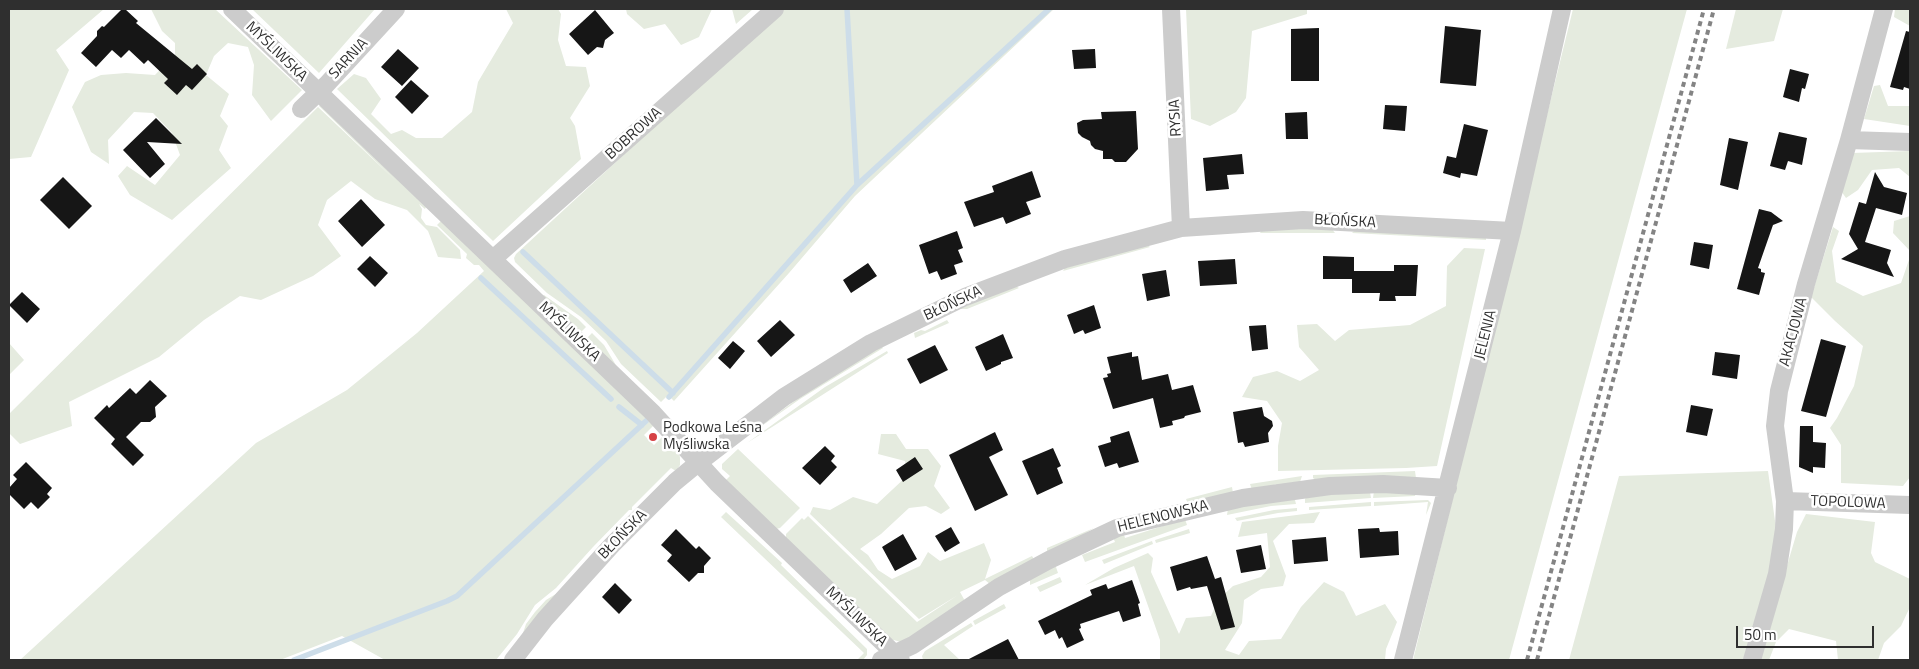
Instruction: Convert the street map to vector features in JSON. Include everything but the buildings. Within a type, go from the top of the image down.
[{"type":"street","name":"MYŚLIWSKA","points":[[232,9],[653,413],[698,463],[892,658]]},
{"type":"street","name":"SARNIA","points":[[301,109],[396,9]]},
{"type":"street","name":"BOBROWA","points":[[492,259],[775,9]]},
{"type":"street","name":"RYSIA","points":[[1171,9],[1181,228]]},
{"type":"street","name":"JELENIA","points":[[1403,660],[1512,231],[1562,9]]},
{"type":"street","name":"AKACJOWA","points":[[1752,660],[1777,574],[1784,529],[1785,501],[1774,426],[1778,391],[1806,284],[1849,140],[1884,9]]},
{"type":"street","points":[[1849,140],[1910,142]]},
{"type":"street","name":"BŁOŃSKA","points":[[513,660],[545,620],[612,545],[698,463],[784,397],[871,343],[957,301],[1065,259],[1181,228],[1302,220],[1512,231]]},
{"type":"street","name":"HELENOWSKA","points":[[892,658],[999,587],[1049,560],[1116,528],[1243,498],[1330,486],[1383,484],[1448,488]]},
{"type":"street","name":"TOPOLOWA","points":[[1785,501],[1910,505]]},
{"type":"shaded area","points":[[9,9],[104,9],[56,50],[69,70],[31,157],[9,159]]},
{"type":"shaded area","points":[[151,9],[215,9],[302,90],[271,121],[252,95],[254,65],[248,47],[228,43],[214,56],[206,75],[229,94],[220,116],[228,126],[219,150],[231,168],[172,220],[130,195],[118,176],[127,166],[155,185],[180,155],[172,133],[153,113],[134,112],[108,140],[109,164],[91,152],[72,107],[85,82],[101,75],[126,73],[155,75],[175,54],[175,43],[162,31]]},
{"type":"shaded area","points":[[252,9],[375,9],[319,73]]},
{"type":"shaded area","points":[[506,9],[558,9],[561,14],[558,40],[566,66],[586,67],[590,86],[570,118],[575,126],[581,159],[493,241],[337,89],[354,74],[366,78],[381,99],[371,114],[391,134],[402,130],[416,138],[442,138],[472,112],[478,82],[513,23]]},
{"type":"shaded area","points":[[626,9],[712,9],[699,37],[681,45],[665,24],[644,29],[627,14]]},
{"type":"shaded area","points":[[732,9],[753,9],[736,24]]},
{"type":"shaded area","points":[[782,9],[1054,9],[855,196],[674,401],[668,395],[661,402],[621,364],[606,341],[581,317],[547,293],[515,262],[514,258],[516,254]]},
{"type":"shaded area","points":[[1186,9],[1307,9],[1307,14],[1252,31],[1246,98],[1236,112],[1210,126],[1191,119]]},
{"type":"shaded area","points":[[1573,9],[1687,9],[1509,660],[1413,660]]},
{"type":"shaded area","points":[[1736,9],[1783,9],[1774,41],[1726,49]]},
{"type":"shaded area","points":[[1895,9],[1910,9],[1910,26],[1894,17]]},
{"type":"shaded area","points":[[1880,85],[1888,106],[1910,106],[1910,126],[1864,119],[1874,86]]},
{"type":"shaded area","points":[[320,105],[426,207],[425,209],[419,204],[422,209],[421,218],[426,225],[437,227],[460,250],[461,259],[438,257],[428,231],[407,210],[375,199],[351,181],[327,200],[318,225],[341,256],[313,276],[261,300],[240,296],[204,320],[159,357],[69,402],[72,426],[20,444],[9,433],[9,414],[318,107],[396,181]]},
{"type":"shaded area","points":[[1910,151],[1910,177],[1899,168],[1872,170],[1858,190],[1846,198],[1839,188],[1852,153]]},
{"type":"shaded area","points":[[1910,216],[1910,251],[1893,233],[1894,221]]},
{"type":"shaded area","points":[[441,221],[654,425],[644,435],[654,445],[664,435],[679,452],[680,458],[680,465],[676,471],[671,468],[632,507],[632,510],[629,510],[593,547],[556,588],[535,605],[517,634],[496,660],[385,660],[342,636],[280,660],[20,660],[256,443],[347,390],[417,333],[484,271],[479,265],[474,265],[466,258],[467,254],[437,225]]},
{"type":"shaded area","points":[[1833,227],[1839,231],[1832,251],[1836,282],[1863,296],[1901,283],[1910,257],[1910,477],[1903,486],[1841,483],[1841,445],[1830,428],[1854,386],[1863,346],[1811,297]]},
{"type":"shaded area","points":[[1263,228],[1331,228],[1335,233],[1260,233]]},
{"type":"shaded area","points":[[1356,229],[1486,237],[1486,240],[1352,233]]},
{"type":"shaded area","points":[[1146,244],[1150,247],[1063,271],[1065,268]]},
{"type":"shaded area","points":[[1464,248],[1485,249],[1437,466],[1278,471],[1278,446],[1282,423],[1267,401],[1242,397],[1253,377],[1277,371],[1300,381],[1319,370],[1299,347],[1297,325],[1317,324],[1335,341],[1349,330],[1410,325],[1446,306],[1447,266]]},
{"type":"shaded area","points":[[1014,285],[1019,288],[967,309],[959,309]]},
{"type":"shaded area","points":[[544,295],[578,319],[586,327],[581,332]]},
{"type":"shaded area","points":[[947,320],[949,323],[915,338],[914,333],[921,330],[925,331]]},
{"type":"shaded area","points":[[592,333],[604,345],[617,367],[587,338]]},
{"type":"shaded area","points":[[9,343],[24,360],[9,375]]},
{"type":"shaded area","points":[[881,346],[883,348],[800,399],[746,437],[812,388]]},
{"type":"shaded area","points":[[887,351],[888,353],[747,443],[825,387]]},
{"type":"shaded area","points":[[881,434],[896,434],[906,449],[928,449],[941,466],[934,486],[950,508],[941,514],[926,506],[909,508],[881,534],[860,549],[868,555],[878,570],[892,579],[920,566],[928,552],[940,561],[984,543],[991,560],[985,579],[1032,556],[1035,561],[991,585],[985,580],[960,592],[965,601],[901,642],[890,639],[786,539],[786,534],[802,518],[804,520],[808,516],[917,622],[958,595],[919,619],[810,514],[813,507],[830,510],[853,497],[877,504],[908,475],[905,461],[878,454]]},
{"type":"shaded area","points":[[738,449],[800,508],[780,528],[776,529],[726,480],[730,476],[722,469],[722,464]]},
{"type":"shaded area","points":[[1415,471],[1416,478],[1317,481],[1313,478],[1313,475]]},
{"type":"shaded area","points":[[1768,471],[1776,528],[1769,573],[1743,660],[1569,660],[1619,476]]},
{"type":"shaded area","points":[[1302,476],[1300,482],[1275,484],[1274,486],[1252,490],[1250,484]]},
{"type":"shaded area","points":[[1232,487],[1233,493],[1188,504],[1186,499]]},
{"type":"shaded area","points":[[1374,491],[1416,493],[1415,496],[1373,498]]},
{"type":"shaded area","points":[[1370,492],[1371,498],[1305,503],[1307,496]]},
{"type":"shaded area","points":[[1292,498],[1296,504],[1271,506],[1227,515],[1228,508]]},
{"type":"shaded area","points":[[1428,500],[1431,503],[1426,515],[1428,502],[1374,506],[1374,502]]},
{"type":"shaded area","points":[[1371,502],[1371,506],[1309,510],[1309,507]]},
{"type":"shaded area","points":[[1297,508],[1297,511],[1237,521],[1235,518],[1274,510]]},
{"type":"shaded area","points":[[726,512],[782,563],[781,565],[867,649],[867,655],[863,660],[857,660],[864,653],[721,517]]},
{"type":"shaded area","points":[[1320,512],[1314,523],[1289,524],[1273,541],[1286,576],[1283,586],[1261,589],[1244,600],[1242,623],[1225,650],[1239,655],[1249,641],[1281,639],[1301,607],[1324,582],[1344,592],[1356,616],[1385,604],[1397,622],[1386,649],[1385,660],[1160,660],[1160,640],[1134,566],[1085,585],[1114,568],[1148,553],[1153,558],[1151,572],[1179,634],[1186,618],[1211,616],[1218,600],[1233,586],[1261,577],[1270,567],[1267,533],[1238,537],[1242,522]]},
{"type":"shaded area","points":[[1806,514],[1875,522],[1871,553],[1875,562],[1910,579],[1910,607],[1901,626],[1884,643],[1878,660],[1838,660],[1836,641],[1789,629],[1776,642],[1769,660],[1759,660],[1797,532]]},
{"type":"shaded area","points":[[1185,519],[1187,525],[1085,562],[1082,555],[1115,542],[1112,535],[1123,531],[1125,538]]},
{"type":"shaded area","points":[[1094,528],[1052,553],[1047,551],[1047,548]]},
{"type":"shaded area","points":[[1189,529],[1190,533],[1156,543],[1155,540]]},
{"type":"shaded area","points":[[1152,541],[1153,544],[1104,564],[1102,560]]},
{"type":"shaded area","points":[[1052,566],[1056,567],[1058,573],[1030,585],[1030,579]]},
{"type":"shaded area","points":[[1060,577],[1062,582],[1040,592],[1037,587]]},
{"type":"shaded area","points":[[559,592],[522,636],[526,624],[535,612],[546,600]]},
{"type":"shaded area","points":[[1004,604],[1006,608],[975,625],[973,621]]},
{"type":"shaded area","points":[[971,623],[973,626],[944,645],[960,660],[923,660],[922,656],[925,651]]},
{"type":"waterway","points":[[847,9],[857,185]]},
{"type":"waterway","points":[[669,397],[857,185],[1049,9]]},
{"type":"waterway","points":[[523,252],[673,393]]},
{"type":"waterway","points":[[481,278],[611,399]]},
{"type":"waterway","points":[[619,407],[642,425]]},
{"type":"waterway","points":[[294,660],[457,596],[646,421]]},
{"type":"railway","points":[[1527,660],[1704,9]]},
{"type":"railway","points":[[1537,660],[1714,9]]},
{"type":"place","name":"Podkowa Leśna Myśliwska","points":[[653,437]]}]
